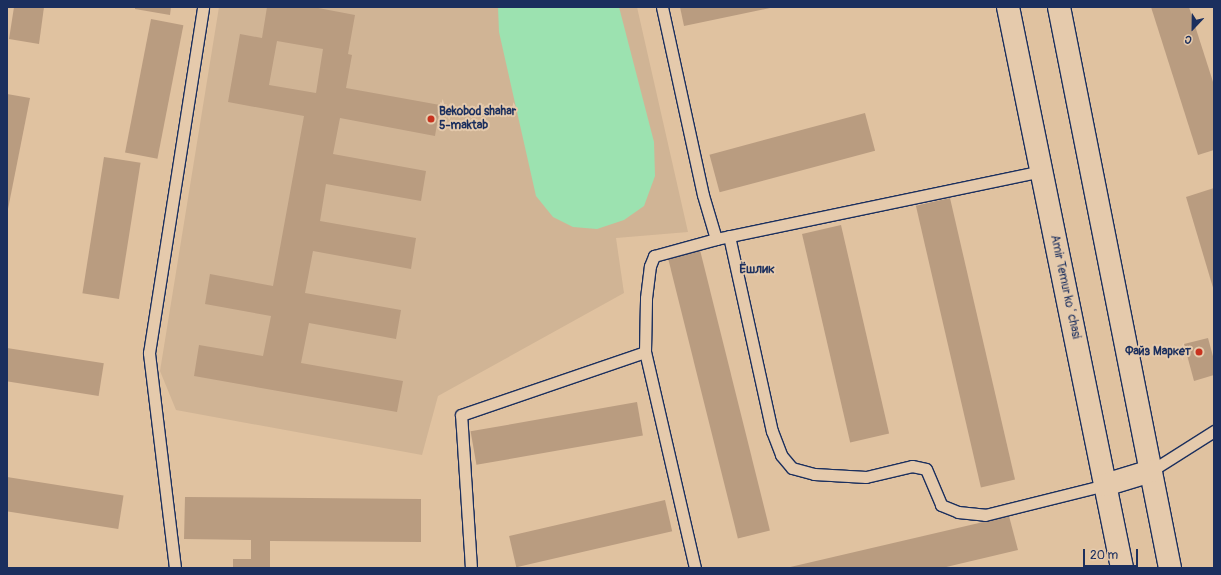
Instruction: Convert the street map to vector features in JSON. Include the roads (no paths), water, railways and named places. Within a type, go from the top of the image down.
[{"type":"street","name":"Amir Temur koʻchasi","points":[[1008,7],[1122,568]]},
{"type":"street","points":[[1059,7],[1170,568]]},
{"type":"street","points":[[1106,485],[1151,471]]},
{"type":"lane","points":[[175,568],[149,353],[203,7]]},
{"type":"lane","points":[[662,7],[703,195],[716,239]]},
{"type":"lane","points":[[695,568],[645,352],[646,298],[650,266],[654,256],[729,236],[1042,171]]},
{"type":"lane","points":[[729,236],[772,431],[781,455],[792,468],[814,474],[866,477],[912,466],[926,469],[941,504],[958,512],[985,515],[1106,485]]},
{"type":"lane","points":[[471,568],[461,415],[645,352]]},
{"type":"lane","points":[[1151,471],[1214,431]]},
{"type":"place","name":"Bekobod shahar 5-maktab","points":[[431,119]]},
{"type":"place","name":"Файз Маркет","points":[[1199,352]]},
{"type":"district","name":"Ёшлик","points":[[757,269]]}]
